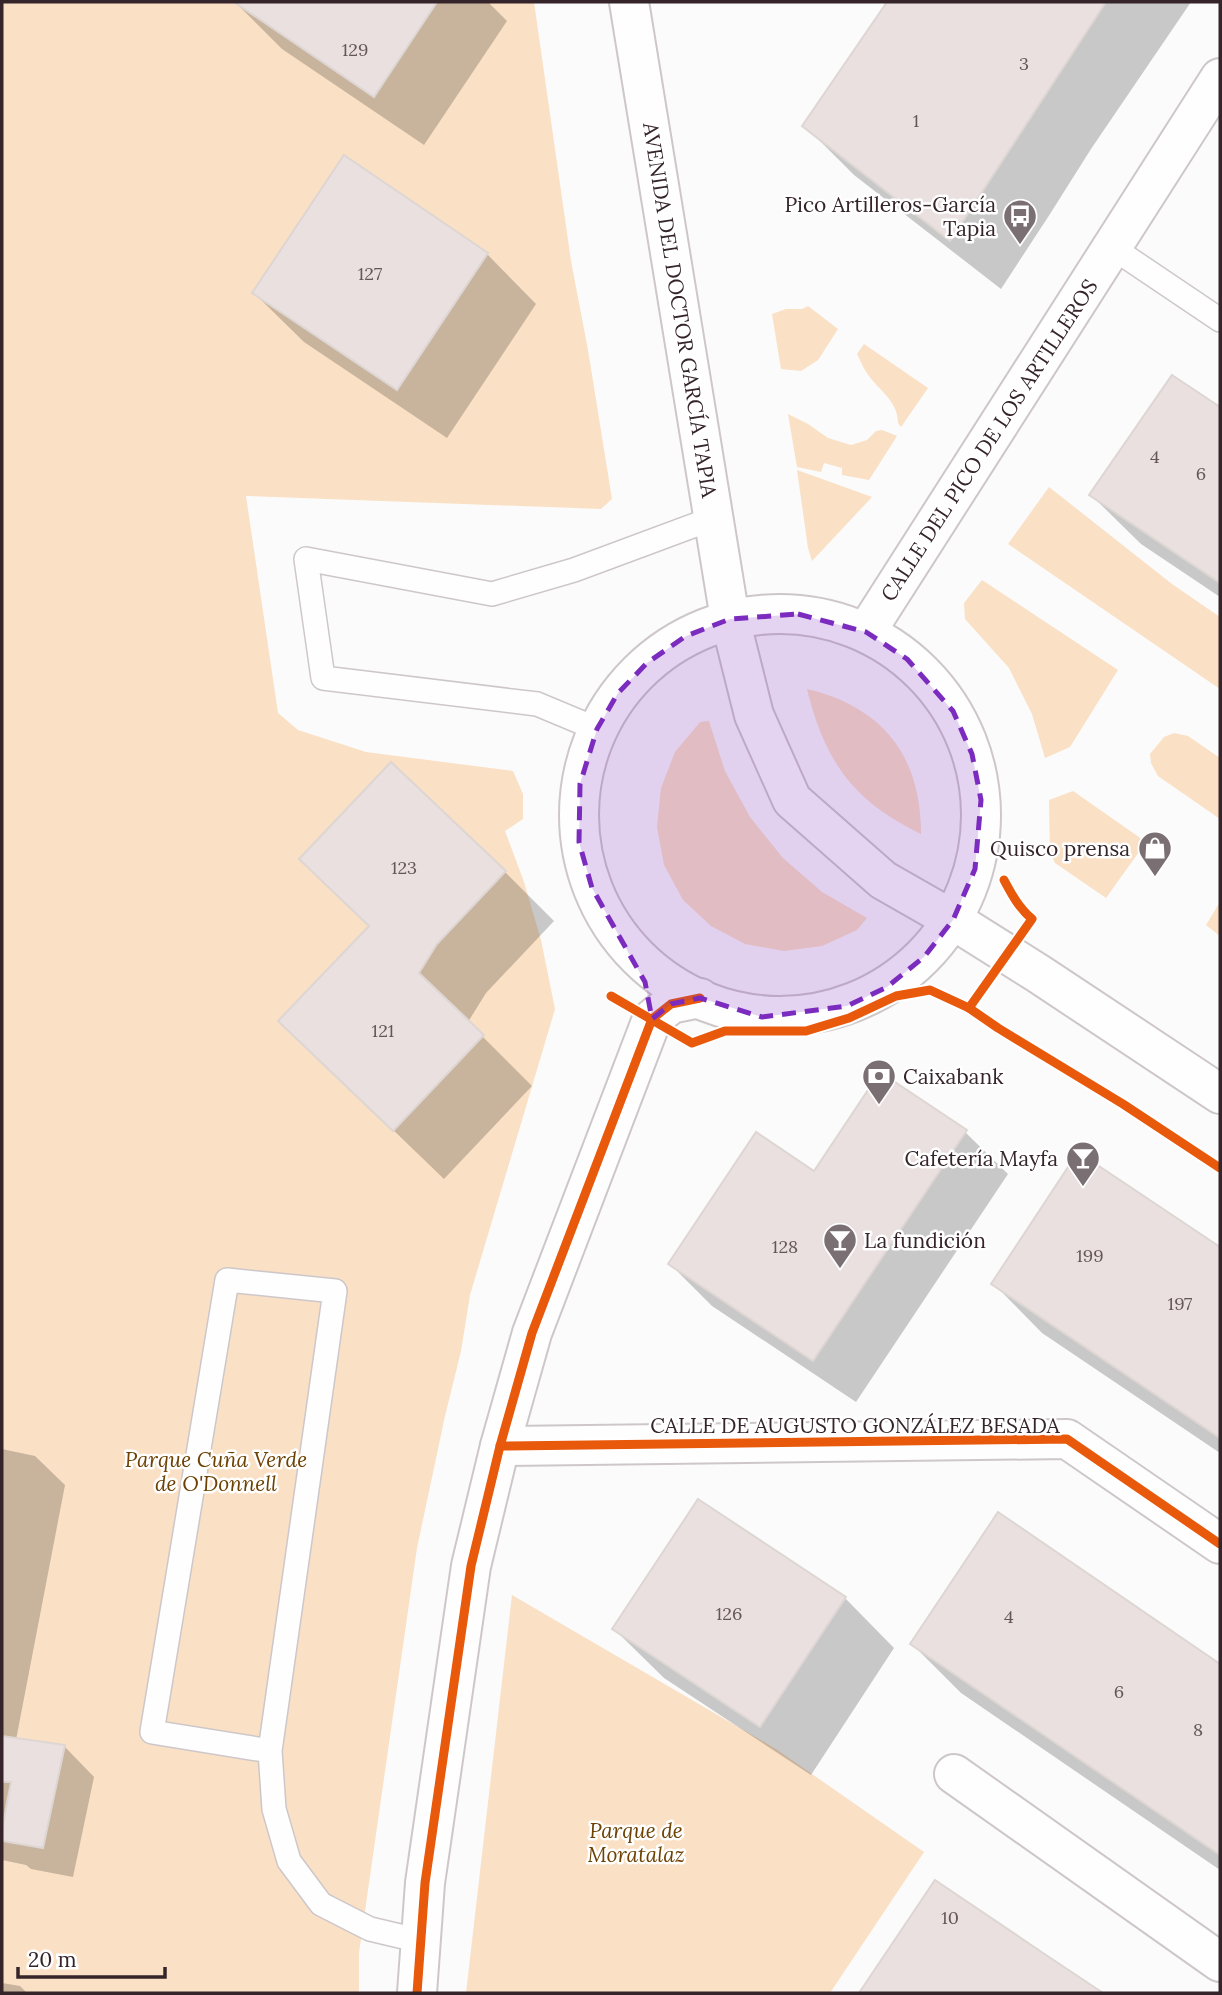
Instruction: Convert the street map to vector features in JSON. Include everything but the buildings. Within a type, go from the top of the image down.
[{"type":"street","name":"AVENIDA DEL DOCTOR GARCÍA TAPIA","points":[[629,2],[730,619],[754,715],[792,800],[883,880],[1039,974],[1220,1094]]},
{"type":"street","name":"CALLE DEL PICO DE LOS ARTILLEROS","points":[[866,632],[1220,78]]},
{"type":"street","points":[[629,949],[654,972],[700,998],[721,1008],[762,1017],[803,1016],[847,1006],[887,987],[924,957],[953,920],[975,869],[981,800],[972,754],[953,711],[907,659],[866,632],[833,620],[798,614],[730,619],[686,636],[647,663],[618,693],[597,729],[580,784],[579,842],[592,888],[608,920],[629,949],[645,982],[652,1018]]},
{"type":"street","points":[[417,1993],[425,1883],[471,1566],[500,1446],[532,1333],[652,1018],[671,1003],[700,998]]},
{"type":"street","name":"CALLE DE AUGUSTO GONZÁLEZ BESADA","points":[[500,1446],[1067,1439],[1220,1544]]},
{"type":"street","points":[[954,1774],[1220,1962]]},
{"type":"lane","points":[[1112,248],[1220,320]]},
{"type":"lane","points":[[597,729],[537,704],[323,678],[306,559],[492,594],[573,570],[714,518]]},
{"type":"lane","points":[[270,1751],[152,1732],[227,1280],[335,1291],[270,1751],[274,1810],[289,1861],[321,1904],[370,1929],[421,1941]]},
{"type":"highlighted area","points":[[798,614],[866,632],[907,659],[953,711],[972,754],[981,800],[975,869],[953,920],[924,957],[887,987],[847,1006],[762,1017],[700,998],[671,1004],[652,1019],[645,982],[592,888],[579,842],[580,784],[597,729],[618,693],[647,663],[686,636],[730,619]]},
{"type":"green space","name":"Parque Cuña Verde de O'Donnell","points":[[2,2],[534,2],[571,261],[612,499],[601,509],[246,496],[278,713],[298,730],[366,752],[513,771],[523,794],[523,819],[505,831],[541,940],[555,1009],[470,1295],[461,1351],[417,1548],[359,1953],[359,1991],[355,1993],[2,1993]]},
{"type":"green space","points":[[808,306],[838,329],[818,360],[801,371],[781,369],[772,314]]},
{"type":"green space","points":[[864,344],[928,388],[901,427],[894,407],[870,377],[857,354]]},
{"type":"green space","points":[[788,414],[828,438],[851,445],[867,440],[876,431],[882,430],[897,436],[869,480],[842,475],[842,468],[824,463],[821,472],[797,467]]},
{"type":"green space","points":[[797,470],[872,497],[812,561],[808,548]]},
{"type":"green space","points":[[1049,487],[1172,584],[1220,617],[1220,689],[1008,544]]},
{"type":"green space","points":[[982,580],[1118,670],[1070,747],[1045,758],[1032,714],[1009,668],[965,619],[964,603]]},
{"type":"green space","points":[[807,689],[834,697],[857,708],[893,739],[914,781],[921,834],[877,808],[845,776],[823,738]]},
{"type":"green space","points":[[709,721],[725,771],[750,817],[783,858],[822,892],[867,918],[857,930],[822,946],[784,951],[745,944],[711,926],[683,900],[664,865],[657,827],[661,788],[675,752],[700,722]]},
{"type":"green space","points":[[1174,733],[1188,736],[1220,758],[1220,819],[1158,776],[1151,763],[1150,754],[1164,737]]},
{"type":"green space","points":[[1073,791],[1146,842],[1106,898],[1055,863],[1050,852],[1049,800]]},
{"type":"green space","points":[[1220,902],[1220,936],[1206,925]]},
{"type":"green space","name":"Parque de Moratalaz","points":[[512,1595],[776,1749],[924,1852],[830,1993],[466,1993]]},
{"type":"cycle path","points":[[969,1008],[1032,919],[1020,906],[1004,880]]},
{"type":"cycle path","points":[[611,996],[692,1043],[725,1031],[806,1031],[849,1018],[896,996],[930,990],[969,1008],[1220,1168]]},
{"type":"cycle path","points":[[417,1993],[425,1883],[471,1566],[500,1446],[532,1333],[652,1019],[671,1004],[700,998]]},
{"type":"cycle path","points":[[500,1446],[1067,1439],[1220,1544]]},
{"type":"place","name":"Pico Artilleros-García Tapia","points":[[1020,246]]},
{"type":"place","name":"Quisco prensa","points":[[1155,878]]},
{"type":"place","name":"Caixabank","points":[[879,1106]]},
{"type":"place","name":"Cafetería Mayfa","points":[[1083,1188]]},
{"type":"place","name":"La fundición","points":[[840,1270]]}]
